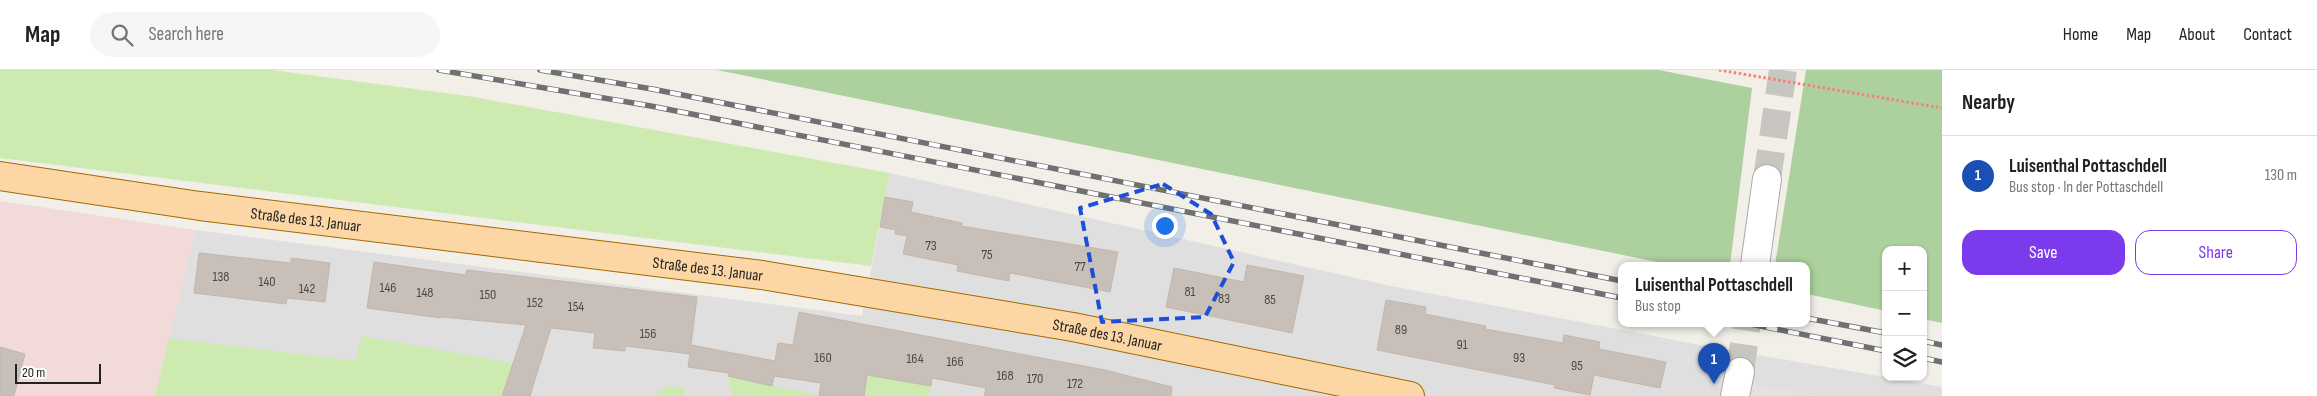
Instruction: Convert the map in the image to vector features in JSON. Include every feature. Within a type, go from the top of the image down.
[{"type":"main road","name":"Straße des 13. Januar","points":[[0,176],[200,206],[772,276],[1074,327],[1410,396]]},
{"type":"street","points":[[1756,262],[1767,179]]},
{"type":"path","points":[[1719,70],[1942,108]]},
{"type":"highlighted area","points":[[1163,184],[1211,214],[1234,262],[1205,317],[1102,322],[1080,208]]},
{"type":"shaded area","points":[[890,173],[1391,286],[1711,347],[1882,377],[1882,381],[1907,381],[1942,387],[1942,396],[345,396],[169,338],[196,230],[862,316]]},
{"type":"shaded area","points":[[0,201],[196,230],[155,396],[0,396]]},
{"type":"shaded area","points":[[1753,384],[1821,396],[1751,396]]},
{"type":"green space","points":[[0,70],[272,70],[468,96],[890,173],[871,266],[0,158]]},
{"type":"green space","points":[[717,70],[1659,70],[1752,88],[1730,262],[1657,262]]},
{"type":"green space","points":[[1806,70],[1942,70],[1942,323],[1927,320],[1927,246],[1882,246],[1882,310],[1810,295],[1810,262],[1775,262]]},
{"type":"green space","points":[[362,336],[513,363],[502,396],[155,396],[169,338],[355,361]]},
{"type":"green space","points":[[868,374],[931,386],[928,396],[864,396]]},
{"type":"green space","points":[[728,376],[821,396],[733,396]]},
{"type":"green space","points":[[667,386],[685,388],[684,396],[651,396]]},
{"type":"building","points":[[885,197],[913,202],[911,212],[962,223],[961,226],[1118,252],[1110,292],[1010,273],[1009,281],[957,271],[958,265],[903,254],[907,236],[895,234],[896,230],[880,227]]},
{"type":"building","points":[[199,253],[291,263],[291,258],[330,263],[325,302],[287,298],[286,304],[194,293]]},
{"type":"building","points":[[374,262],[465,275],[467,270],[697,297],[691,345],[775,361],[778,343],[793,345],[799,312],[1105,370],[1172,387],[1171,396],[984,396],[986,388],[932,378],[931,386],[867,375],[864,396],[819,396],[821,383],[774,376],[772,386],[728,376],[729,373],[688,367],[690,354],[625,346],[625,351],[593,348],[595,333],[551,328],[530,396],[502,396],[526,325],[441,318],[367,308]]},
{"type":"building","points":[[1247,265],[1304,276],[1292,333],[1166,307],[1174,268],[1244,282]]},
{"type":"building","points":[[1386,300],[1426,307],[1425,314],[1486,326],[1485,329],[1563,343],[1564,335],[1600,342],[1599,349],[1666,362],[1660,388],[1594,375],[1590,395],[1554,388],[1555,385],[1377,350]]},
{"type":"building","points":[[0,347],[25,354],[14,396],[0,396]]},
{"type":"tunnel","points":[[1767,179],[1783,70]]},
{"type":"tunnel","points":[[1740,372],[1746,327]]},
{"type":"railway","points":[[439,70],[651,106],[1618,297]]},
{"type":"railway","points":[[540,70],[652,89],[1618,280]]},
{"type":"railway","points":[[1810,319],[1882,332]]},
{"type":"railway","points":[[1765,327],[1882,350]]},
{"type":"railway","points":[[1927,342],[1942,345]]},
{"type":"railway","points":[[1927,359],[1942,362]]},
{"type":"place","name":"Luisenthal Pottaschdell","points":[[1714,384]]}]
